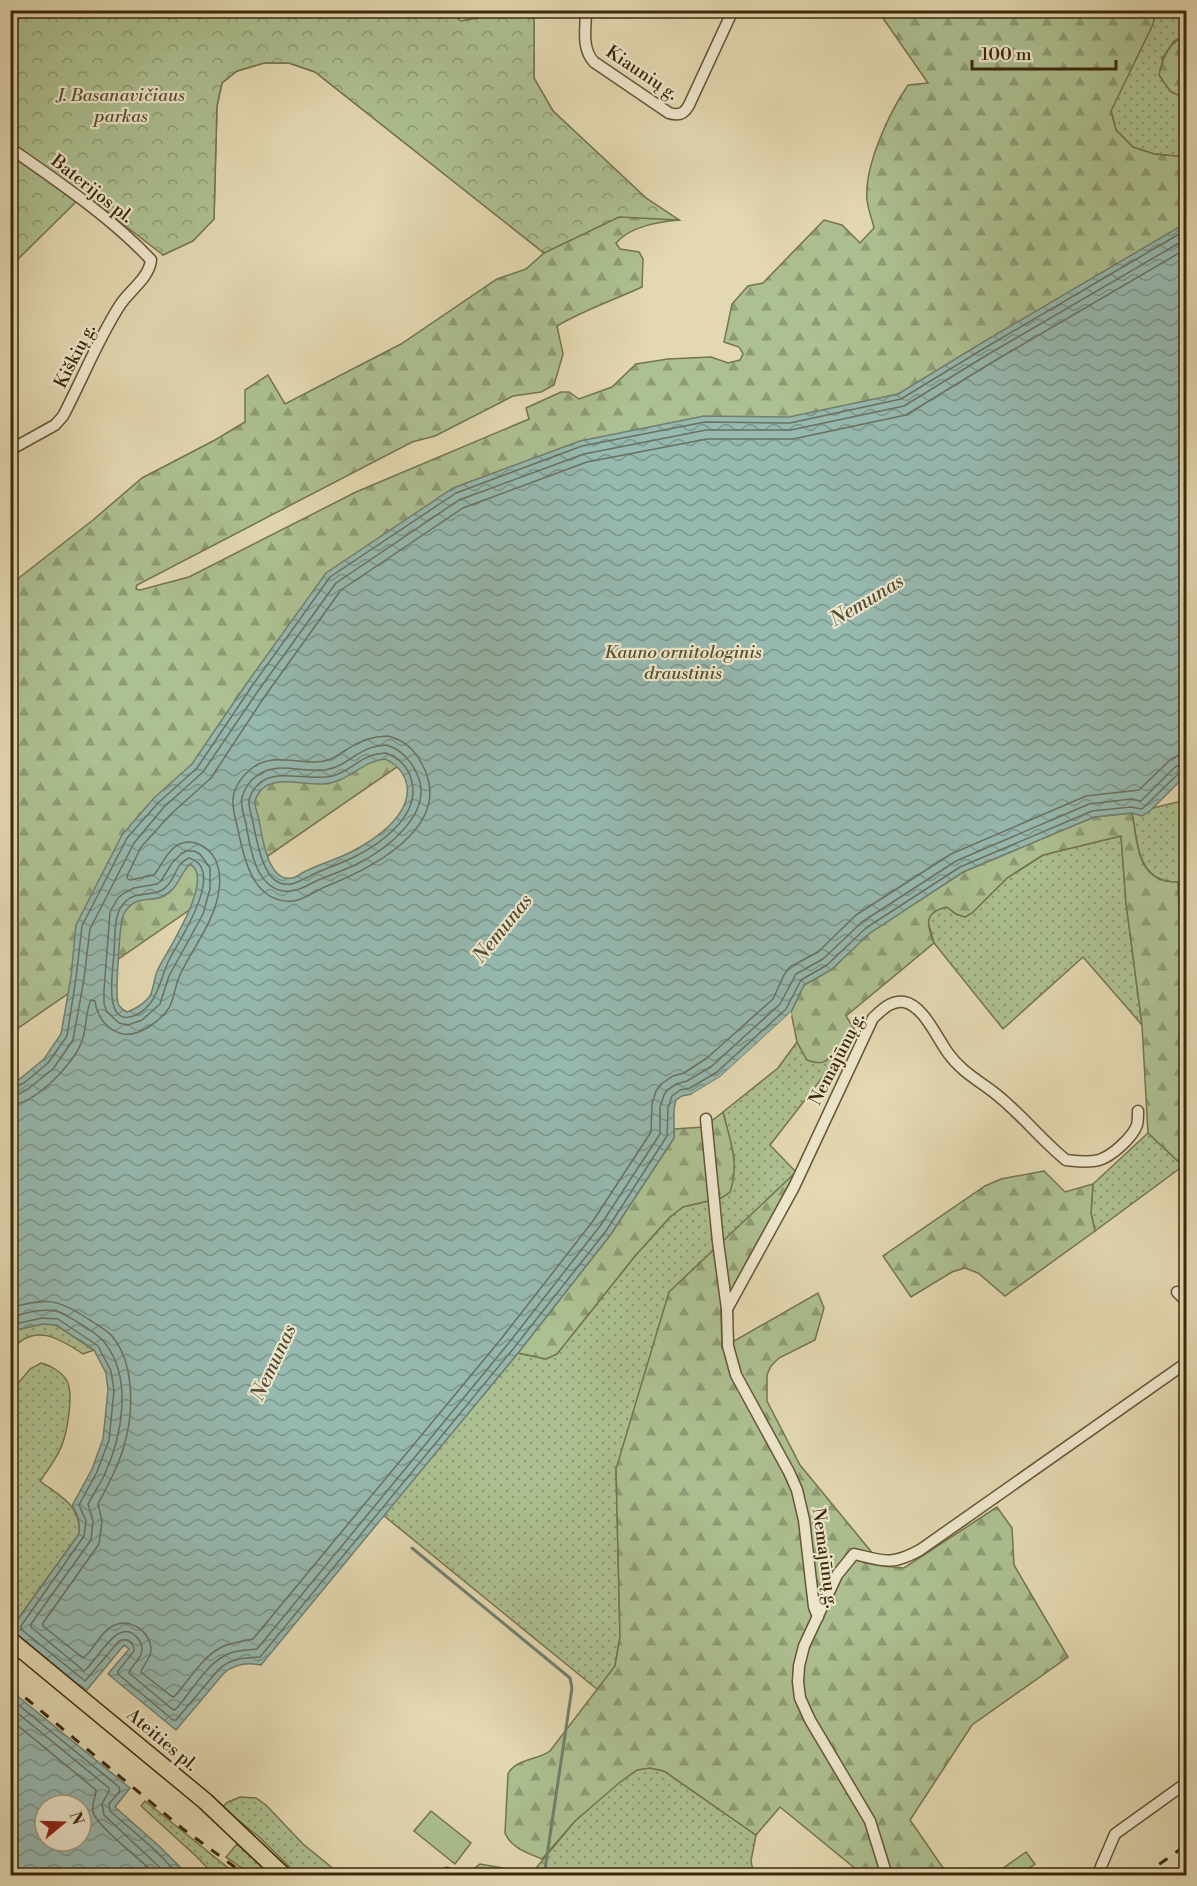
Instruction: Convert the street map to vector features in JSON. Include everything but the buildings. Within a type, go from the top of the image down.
[{"type":"main road","name":"Ateities pl.","points":[[10,1640],[205,1801],[284,1875]]},
{"type":"street","name":"Kiaunių g.","points":[[586,10],[585,48],[587,55],[674,115],[685,111],[689,105],[733,10]]},
{"type":"street","name":"Baterijos pl.","points":[[10,148],[56,180],[135,243],[151,260]]},
{"type":"street","name":"Kiškių g.","points":[[10,450],[55,425],[63,416],[113,316],[128,293],[146,275],[151,260]]},
{"type":"street","name":"Nemajūnų g.","points":[[727,1309],[794,1187],[873,1018],[886,1006],[903,1002],[921,1012],[955,1063],[974,1080],[993,1092],[1066,1160],[1082,1162],[1099,1160],[1113,1153],[1137,1126],[1138,1111]]},
{"type":"street","name":"Nemajūnų g.","points":[[706,1119],[727,1309],[728,1346],[736,1375],[789,1472],[801,1504],[814,1607],[818,1617],[804,1646],[799,1666],[800,1698],[810,1720],[870,1821],[887,1875]]},
{"type":"street","points":[[1177,1292],[1186,1301]]},
{"type":"street","points":[[818,1617],[837,1575],[854,1554],[895,1562],[920,1550],[1186,1363]]},
{"type":"street","points":[[1096,1875],[1114,1834],[1186,1783]]},
{"type":"green space","points":[[446,10],[461,21],[519,11],[534,11],[534,78],[553,111],[646,198],[679,220],[637,229],[616,243],[620,249],[639,252],[643,259],[642,287],[557,326],[563,354],[554,385],[541,392],[513,396],[435,436],[412,442],[137,585],[136,589],[140,590],[189,577],[356,492],[529,419],[526,408],[561,392],[569,392],[579,399],[612,387],[636,364],[668,359],[711,357],[728,363],[740,360],[743,354],[739,347],[724,342],[732,304],[748,286],[763,283],[824,220],[842,225],[860,243],[874,228],[868,203],[867,186],[879,140],[908,85],[928,83],[878,11],[1156,11],[1153,24],[1111,111],[1116,130],[1133,147],[1154,154],[1186,157],[1186,223],[11,1033],[11,584],[93,520],[142,478],[245,422],[245,390],[268,375],[285,404],[401,344],[497,279],[526,269],[544,253],[315,72],[289,63],[264,63],[237,71],[222,83],[217,106],[214,219],[193,241],[163,255],[11,11]]},
{"type":"green space","name":"J. Basanavičiaus parkas","points":[[446,10],[461,21],[519,11],[534,11],[534,78],[553,111],[646,198],[679,220],[619,217],[544,253],[315,72],[289,63],[264,63],[237,71],[222,83],[217,106],[214,219],[193,241],[163,255],[84,194],[11,266],[11,11]]},
{"type":"green space","points":[[1156,11],[1186,11],[1186,34],[1174,41],[1162,59],[1170,91],[1186,99],[1186,157],[1154,154],[1133,147],[1116,130],[1111,110],[1153,24]]},
{"type":"green space","points":[[1186,34],[1186,99],[1170,91],[1159,75],[1168,51]]},
{"type":"green space","points":[[1186,800],[1186,940],[1179,912],[1178,882],[1164,881],[1147,869],[1138,848],[1132,813]]},
{"type":"green space","points":[[1132,813],[1138,848],[1147,869],[1164,881],[1178,882],[1179,912],[1186,940],[1186,1164],[1183,1166],[1148,1133],[1142,1025],[1126,903],[1121,836],[1043,855],[1007,878],[972,913],[965,917],[947,907],[934,912],[929,920],[929,930],[934,943],[846,1016],[857,1033],[855,1036],[842,1044],[821,1063],[807,1060],[797,1042],[791,1012],[804,985],[831,970],[869,933],[963,872],[1094,817]]},
{"type":"green space","points":[[1121,836],[1126,903],[1142,1025],[1083,957],[1003,1029],[934,943],[928,922],[930,916],[938,909],[947,907],[965,917],[972,913],[1007,878],[1043,855]]},
{"type":"green space","points":[[797,1042],[807,1060],[825,1061],[842,1044],[850,1042],[770,1145],[796,1172],[616,1469],[620,1637],[615,1666],[598,1690],[383,1515],[518,1353],[546,1359],[557,1354],[635,1256],[670,1217],[682,1207],[721,1198],[730,1192],[734,1157],[723,1112],[778,1068]]},
{"type":"green space","points":[[723,1112],[734,1162],[730,1192],[721,1198],[683,1207],[670,1217],[635,1256],[557,1354],[546,1359],[518,1353],[611,1234],[674,1138],[674,1129],[704,1127]]},
{"type":"green space","points":[[1148,1133],[1183,1166],[1095,1231],[1091,1213],[1093,1184]]},
{"type":"green space","points":[[1044,1171],[1065,1192],[1093,1184],[1091,1213],[1095,1231],[1005,1296],[978,1273],[965,1268],[952,1272],[911,1297],[883,1256],[985,1186],[1001,1179]]},
{"type":"green space","points":[[796,1172],[721,1311],[722,1348],[818,1293],[824,1308],[815,1340],[779,1358],[771,1366],[767,1375],[767,1401],[800,1465],[883,1566],[904,1568],[997,1507],[1012,1528],[1014,1565],[1068,1657],[972,1725],[910,1820],[948,1875],[860,1875],[857,1870],[780,1807],[756,1835],[664,1771],[650,1768],[637,1770],[619,1783],[575,1821],[542,1859],[511,1843],[505,1833],[508,1774],[516,1765],[550,1751],[615,1666],[620,1637],[616,1469],[669,1292]]},
{"type":"green space","points":[[43,1324],[56,1325],[94,1350],[83,1354],[55,1338],[37,1335],[19,1342],[11,1351],[11,1331]]},
{"type":"green space","points":[[41,1363],[56,1370],[65,1378],[69,1387],[70,1404],[62,1445],[40,1481],[62,1497],[73,1509],[79,1524],[79,1534],[15,1623],[10,1619],[10,1393],[30,1369]]},
{"type":"green space","points":[[649,1768],[664,1771],[756,1835],[751,1861],[753,1871],[758,1875],[464,1876],[480,1864],[532,1873],[575,1821],[619,1782],[637,1770]]},
{"type":"green space","points":[[240,1797],[256,1798],[266,1805],[303,1844],[341,1875],[298,1875],[258,1836],[222,1807]]},
{"type":"green space","points":[[145,1801],[237,1875],[214,1875],[141,1806]]},
{"type":"green space","points":[[431,1811],[471,1843],[455,1864],[414,1831]]},
{"type":"green space","points":[[237,1844],[271,1875],[252,1875],[226,1857]]},
{"type":"green space","points":[[1026,1852],[1035,1864],[1019,1875],[1007,1875],[1002,1869]]},
{"type":"water","name":"Kauno ornitologinis draustinis","points":[[1186,223],[1186,775],[1142,816],[1132,813],[1094,817],[963,872],[870,933],[831,970],[804,985],[791,1012],[720,1077],[692,1094],[676,1100],[674,1138],[611,1234],[518,1353],[261,1665],[241,1664],[224,1673],[176,1730],[108,1674],[129,1649],[124,1645],[86,1691],[11,1629],[79,1534],[78,1519],[72,1506],[92,1469],[103,1439],[108,1390],[106,1373],[94,1350],[56,1325],[43,1324],[11,1331],[11,1084],[44,1059],[61,1034],[71,977],[76,925],[122,835],[154,798],[192,764],[326,573],[453,488],[580,441],[704,416],[789,417],[898,394]],"holes":[[[385,759],[400,770],[407,786],[407,797],[403,807],[389,826],[351,852],[295,877],[284,878],[277,873],[264,847],[255,807],[261,790],[267,785],[281,782],[332,783],[369,764]],[[190,864],[196,872],[197,884],[194,899],[158,969],[150,996],[140,1006],[127,1012],[119,1006],[117,997],[123,916],[137,901],[160,898],[168,893]]]},
{"type":"water","points":[[10,1690],[130,1788],[115,1807],[188,1875],[11,1875]]},
{"type":"pier","points":[[791,1012],[792,1015],[722,1079],[693,1097],[692,1094],[720,1077]]},
{"type":"waterway","points":[[412,1548],[570,1678],[572,1688],[544,1876]]},
{"type":"railway","points":[[10,1685],[183,1829],[247,1876]]},
{"type":"railway","points":[[1143,1876],[1186,1845]]},
{"type":"water label","name":"Nemunas","points":[[867,601]]},
{"type":"water label","name":"Nemunas","points":[[503,929]]},
{"type":"water label","name":"Nemunas","points":[[274,1363]]}]
